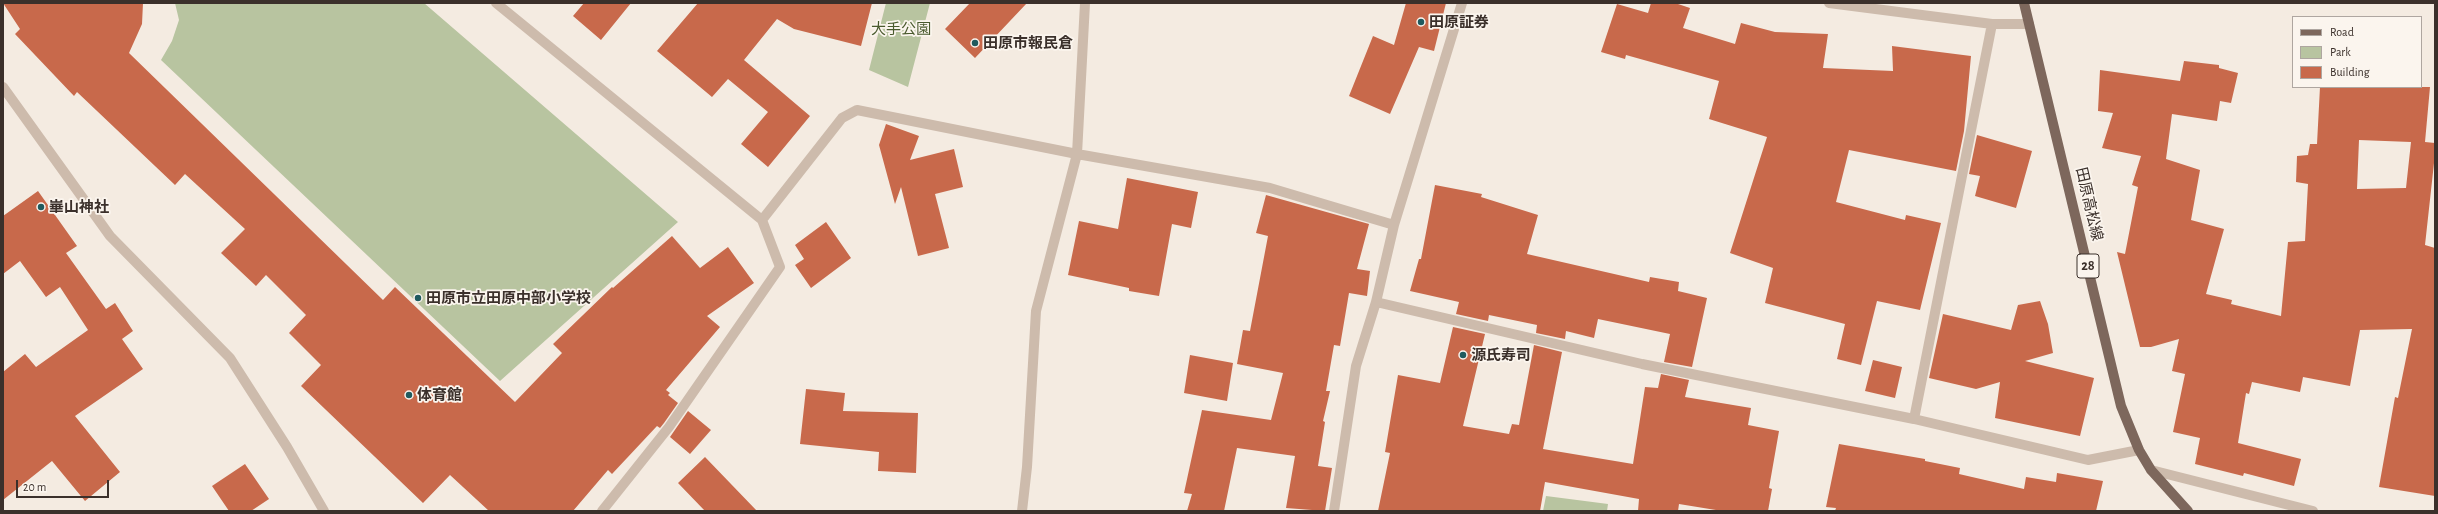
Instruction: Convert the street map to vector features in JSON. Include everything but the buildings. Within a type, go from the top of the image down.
[{"type":"main road","name":"田原高松線","points":[[2024,3],[2121,406],[2139,450],[2150,470],[2188,511]]},
{"type":"street","points":[[496,3],[762,220],[780,267],[669,426],[602,511]]},
{"type":"street","points":[[1022,511],[1027,467],[1036,311],[1078,154],[1085,3]]},
{"type":"street","points":[[1334,511],[1356,366],[1376,302],[1394,225],[1462,3]]},
{"type":"street","points":[[1829,3],[1992,24],[2029,24]]},
{"type":"street","points":[[1914,419],[1992,24]]},
{"type":"street","points":[[3,87],[110,236],[230,358],[287,447],[324,511]]},
{"type":"street","points":[[762,220],[842,118],[857,110],[1078,154],[1270,188],[1394,225]]},
{"type":"street","points":[[1376,302],[1642,364],[1914,419],[2088,460],[2139,450]]},
{"type":"street","points":[[2150,470],[2313,511]]},
{"type":"green space","points":[[175,3],[424,3],[678,222],[500,381],[161,60],[172,41],[179,20]]},
{"type":"green space","name":"大手公園","points":[[886,3],[930,3],[908,87],[869,70]]},
{"type":"green space","points":[[1546,496],[1608,504],[1607,511],[1543,511]]},
{"type":"place","name":"田原証券","points":[[1421,22]]},
{"type":"place","name":"田原市報民倉","points":[[975,43]]},
{"type":"place","name":"崋山神社","points":[[41,207]]},
{"type":"place","name":"田原市立田原中部小学校","points":[[418,298]]},
{"type":"place","name":"源氏寿司","points":[[1463,355]]},
{"type":"place","name":"体育館","points":[[409,395]]}]
